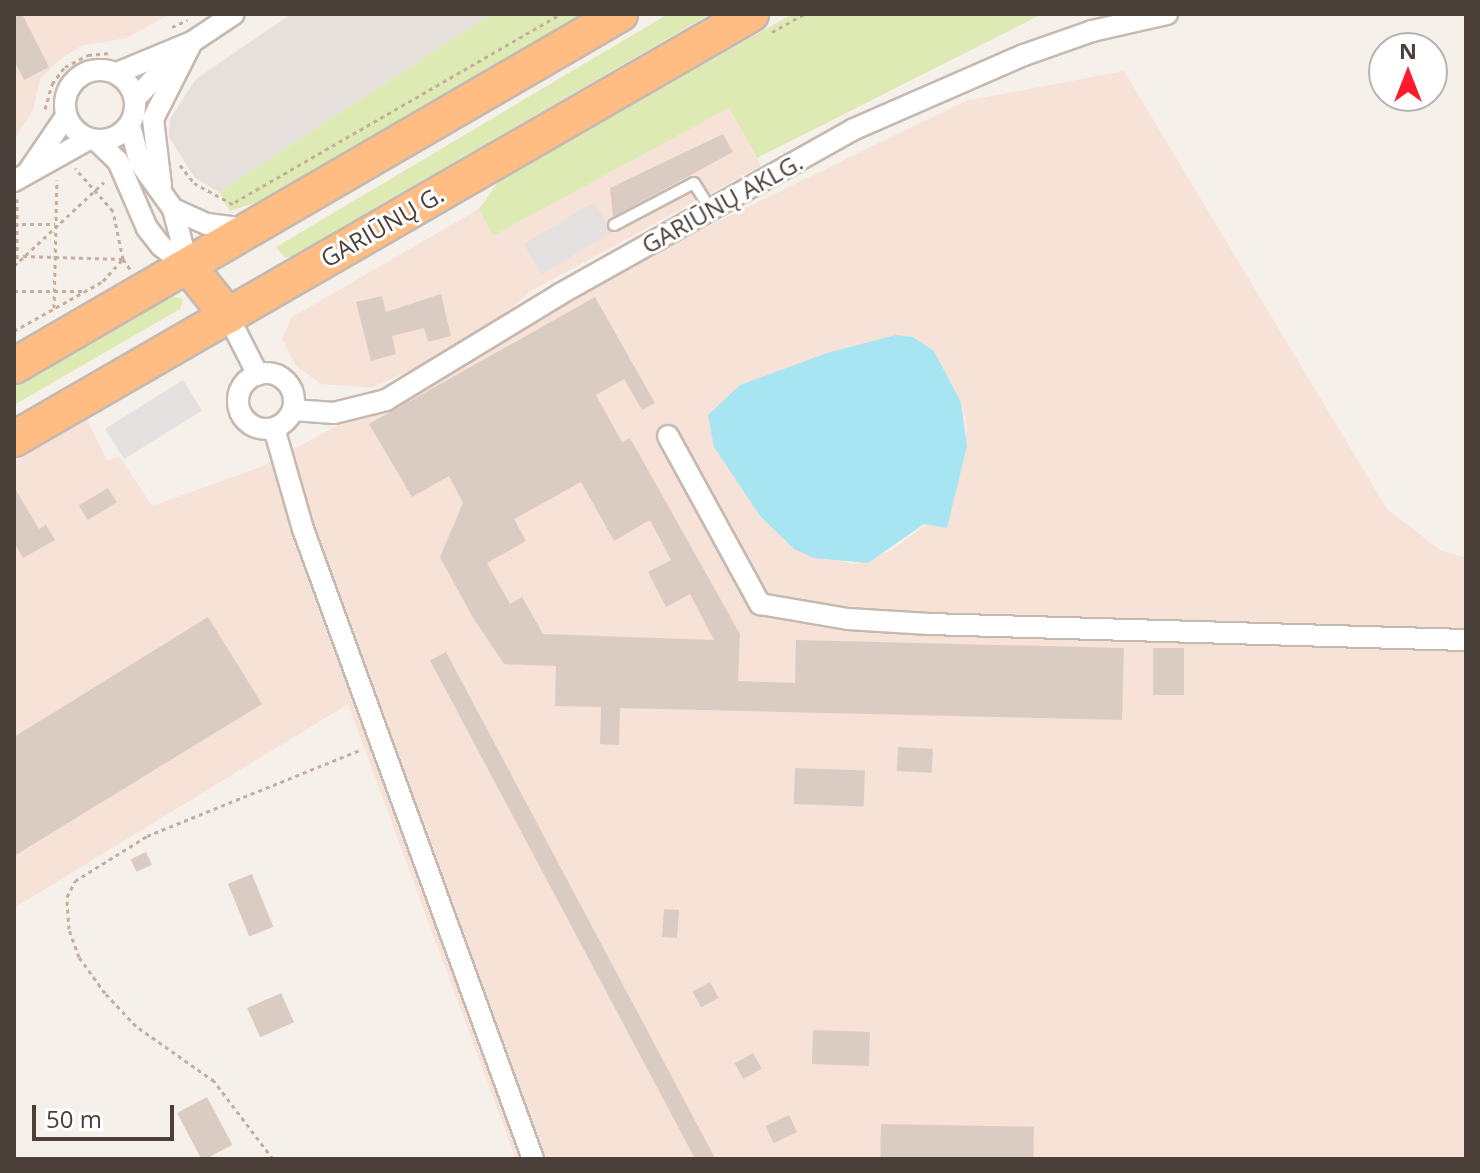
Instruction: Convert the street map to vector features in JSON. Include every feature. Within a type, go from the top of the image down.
[{"type":"highway","points":[[14,366],[188,266],[242,216],[620,14]]},
{"type":"highway","name":"GARIŪNŲ G.","points":[[14,439],[751,14]]},
{"type":"highway","points":[[468,207],[484,168]]},
{"type":"highway","points":[[188,266],[228,316]]},
{"type":"street","points":[[188,266],[173,209],[161,186],[140,163],[130,126],[136,98],[155,73],[192,42],[234,14]]},
{"type":"street","name":"GARIŪNŲ AKLG.","points":[[293,410],[334,413],[386,400],[852,130],[1024,55],[1092,31],[1167,14]]},
{"type":"street","points":[[20,178],[66,116],[66,96],[77,78],[96,70],[117,73],[192,42]]},
{"type":"street","points":[[161,186],[153,119],[192,42]]},
{"type":"street","points":[[117,73],[136,98]]},
{"type":"street","points":[[66,116],[118,161],[147,228],[161,246],[188,266]]},
{"type":"street","points":[[20,178],[93,140],[121,135],[130,126]]},
{"type":"street","points":[[173,209],[207,224],[242,216]]},
{"type":"street","points":[[228,316],[258,375]]},
{"type":"street","points":[[258,375],[275,375],[288,384],[293,410],[274,428],[248,423],[239,407],[245,384],[258,375]]},
{"type":"street","points":[[274,428],[303,529],[533,1159]]},
{"type":"street","points":[[668,436],[760,604],[848,619],[929,624],[1466,640]]},
{"type":"lane","points":[[614,225],[694,183],[711,210]]},
{"type":"path","points":[[177,160],[194,183],[242,216],[561,14]]},
{"type":"path","points":[[64,168],[71,163]]},
{"type":"path","points":[[54,308],[57,172]]},
{"type":"path","points":[[16,264],[20,178]]},
{"type":"path","points":[[14,331],[115,272],[123,259],[120,225],[97,186],[16,264]]},
{"type":"path","points":[[16,224],[55,224]]},
{"type":"path","points":[[23,256],[123,259]]},
{"type":"path","points":[[14,291],[85,291]]},
{"type":"path","points":[[273,1159],[214,1081],[136,1026],[105,993],[79,957],[69,929],[67,897],[75,881],[147,836],[381,743]]},
{"type":"shaded area","points":[[14,14],[170,14],[127,38],[81,46],[59,60],[40,79],[33,110],[14,140]]},
{"type":"shaded area","points":[[291,14],[491,14],[219,192],[195,178],[169,137],[170,119],[196,79]]},
{"type":"shaded area","points":[[1124,71],[1387,509],[1440,550],[1466,558],[1466,1159],[516,1159],[348,704],[14,908],[14,462],[87,420],[107,460],[120,457],[152,506],[261,467],[672,244],[965,101]],"holes":[[[850,348],[934,351],[961,402],[967,428],[947,528],[929,522],[891,551],[853,564],[794,549],[760,516],[740,385]]]},
{"type":"shaded area","points":[[729,108],[761,166],[531,291],[470,343],[371,388],[321,384],[296,366],[282,339],[292,317],[479,209],[493,236]]},
{"type":"shaded area","points":[[594,202],[612,232],[542,274],[524,244]]},
{"type":"shaded area","points":[[183,380],[202,411],[124,459],[105,429]]},
{"type":"green space","points":[[491,14],[586,14],[268,199],[230,211],[219,192]]},
{"type":"green space","points":[[668,14],[710,14],[292,256],[285,258],[276,247]]},
{"type":"green space","points":[[792,14],[1042,14],[757,158],[729,108],[493,236],[479,209],[498,182]]},
{"type":"green space","points":[[171,296],[183,299],[180,309],[14,405],[14,385]]},
{"type":"water","points":[[896,335],[913,337],[934,351],[961,402],[967,446],[947,528],[924,524],[868,563],[814,558],[794,549],[760,516],[714,447],[708,415],[740,385],[827,353]]},
{"type":"building","points":[[14,14],[22,14],[49,67],[24,80],[14,60]]},
{"type":"building","points":[[723,134],[733,152],[613,217],[610,188]]},
{"type":"building","points":[[441,294],[451,336],[428,342],[424,328],[392,336],[396,354],[371,361],[356,302],[382,296],[386,312]]},
{"type":"building","points":[[595,297],[655,403],[642,410],[624,379],[596,395],[622,442],[630,438],[740,634],[738,681],[795,683],[796,640],[1124,648],[1122,720],[620,708],[619,745],[600,744],[601,707],[555,706],[556,666],[504,664],[472,616],[440,557],[463,503],[449,476],[412,497],[369,424]],"holes":[[[581,482],[614,541],[650,520],[671,560],[648,572],[666,607],[690,594],[714,640],[543,634],[522,597],[510,604],[487,563],[526,541],[514,519]]]},
{"type":"building","points":[[14,487],[39,529],[46,525],[55,540],[23,558],[14,542]]},
{"type":"building","points":[[108,488],[117,503],[88,520],[79,506]]},
{"type":"building","points":[[208,617],[262,704],[14,856],[14,737]]},
{"type":"building","points":[[1153,648],[1184,648],[1184,695],[1153,695]]},
{"type":"building","points":[[446,652],[715,1158],[695,1159],[430,660]]},
{"type":"building","points":[[898,747],[933,749],[932,773],[897,771]]},
{"type":"building","points":[[795,768],[865,770],[864,806],[794,804]]},
{"type":"building","points":[[146,852],[152,865],[137,872],[131,859]]},
{"type":"building","points":[[252,874],[273,927],[249,937],[228,884]]},
{"type":"building","points":[[664,909],[679,910],[677,938],[662,937]]},
{"type":"building","points":[[710,982],[719,998],[701,1007],[693,992]]},
{"type":"building","points":[[281,993],[294,1022],[260,1037],[247,1008]]},
{"type":"building","points":[[813,1030],[870,1032],[869,1066],[812,1064]]},
{"type":"building","points":[[753,1053],[762,1069],[743,1079],[735,1063]]},
{"type":"building","points":[[207,1097],[232,1145],[201,1159],[177,1113]]},
{"type":"building","points":[[789,1115],[797,1132],[773,1143],[765,1126]]},
{"type":"building","points":[[881,1124],[1034,1127],[1033,1159],[880,1159]]}]
